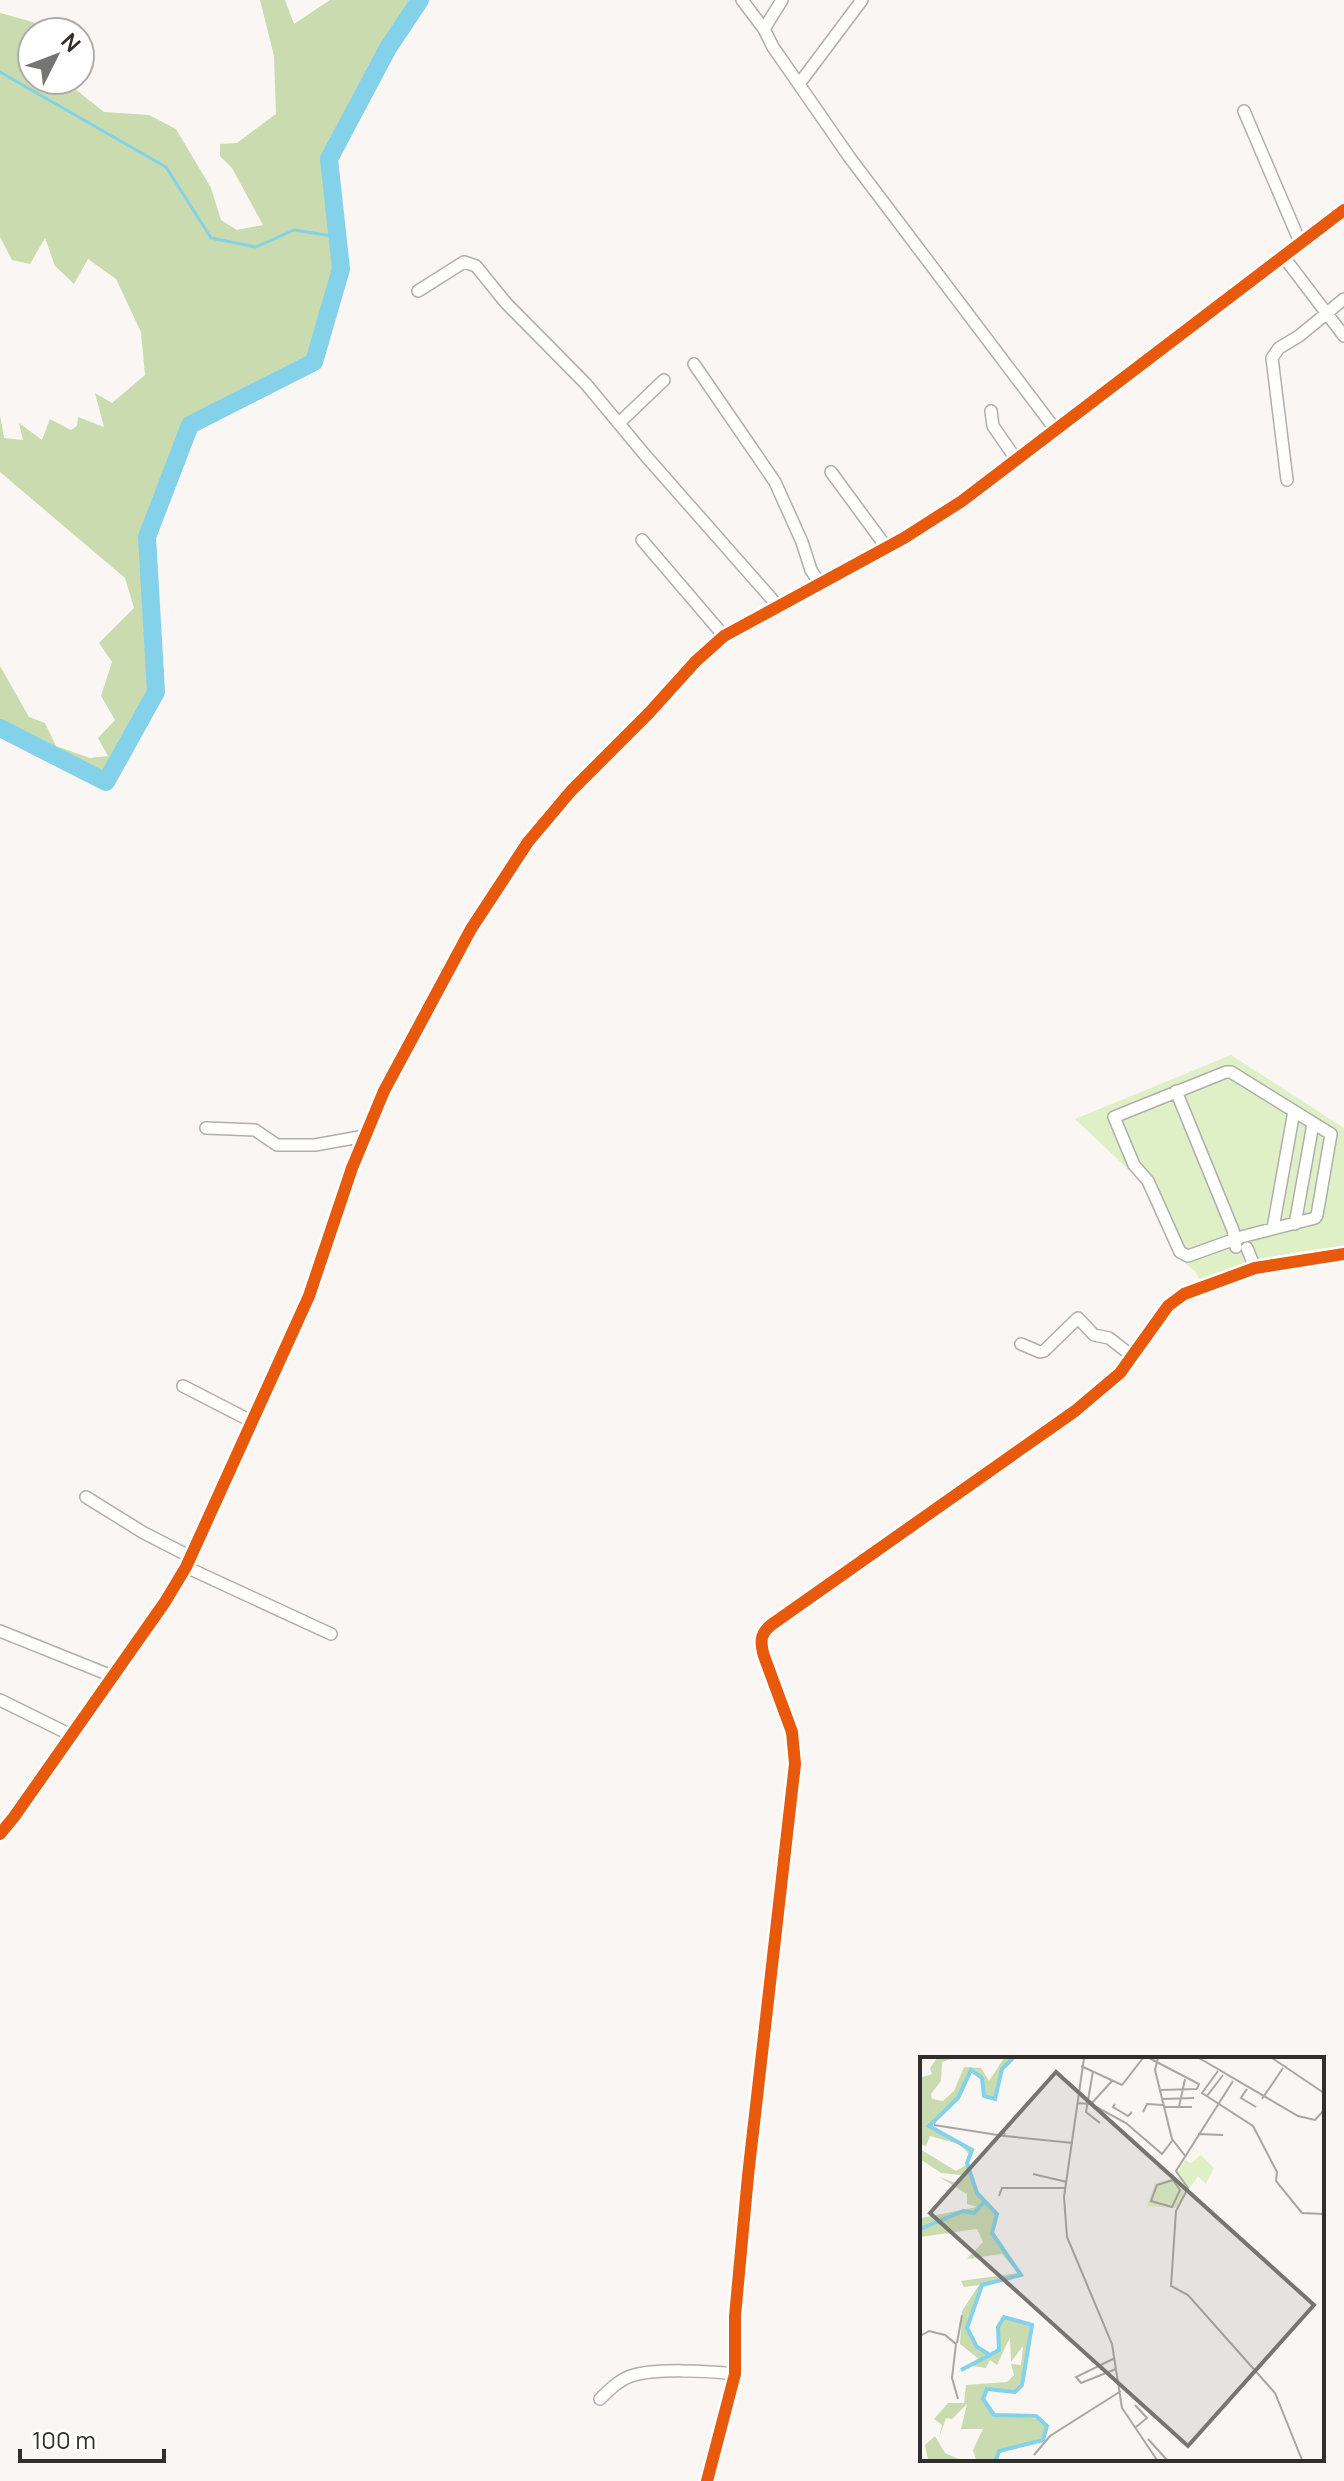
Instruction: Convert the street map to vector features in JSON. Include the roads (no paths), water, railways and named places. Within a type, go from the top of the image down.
[{"type":"street","points":[[742,0],[850,158],[1055,429]]},
{"type":"street","points":[[764,29],[782,0]]},
{"type":"street","points":[[799,84],[862,0]]},
{"type":"street","points":[[1244,111],[1300,242]]},
{"type":"street","points":[[0,1834],[170,1594],[188,1562],[309,1296],[365,1136],[391,1076],[454,958],[528,842],[566,797],[696,661],[724,636],[887,548],[955,506],[1344,210]]},
{"type":"street","points":[[1283,256],[1344,336]]},
{"type":"street","points":[[418,291],[464,262],[476,266],[506,303],[565,360],[778,606]]},
{"type":"street","points":[[1287,480],[1272,358],[1279,348],[1299,336],[1344,299]]},
{"type":"street","points":[[694,364],[775,482],[811,570],[820,584]]},
{"type":"street","points":[[619,423],[664,380]]},
{"type":"street","points":[[991,411],[993,426],[1016,459]]},
{"type":"street","points":[[831,472],[887,548]]},
{"type":"street","points":[[642,540],[724,636]]},
{"type":"street","points":[[1229,1072],[1294,1111],[1332,1136],[1315,1218],[1273,1228],[1239,1243],[1188,1256],[1180,1252],[1148,1181],[1134,1165],[1115,1116],[1229,1072]]},
{"type":"street","points":[[1176,1091],[1250,1270]]},
{"type":"street","points":[[1273,1228],[1294,1111]]},
{"type":"street","points":[[1295,1224],[1313,1124]]},
{"type":"street","points":[[206,1128],[255,1130],[277,1145],[315,1145],[365,1136]]},
{"type":"street","points":[[707,2481],[735,2374],[735,2316],[748,2176],[795,1764],[792,1732],[764,1656],[762,1635],[771,1625],[1075,1411],[1120,1373],[1168,1306],[1178,1298],[1250,1270],[1344,1254]]},
{"type":"street","points":[[1021,1344],[1044,1351],[1078,1318],[1094,1335],[1109,1338],[1132,1356]]},
{"type":"street","points":[[183,1386],[253,1422]]},
{"type":"street","points":[[86,1497],[188,1562],[331,1634]]},
{"type":"street","points":[[0,1631],[112,1676]]},
{"type":"street","points":[[0,1700],[71,1735]]},
{"type":"street","points":[[600,2399],[623,2379],[639,2374],[735,2374]]},
{"type":"waterway","points":[[0,728],[106,782],[156,692],[147,537],[190,425],[314,362],[341,269],[329,159],[388,48],[420,0]]},
{"type":"waterway","points":[[0,72],[166,167],[211,238],[256,247],[294,230],[338,237]]}]
